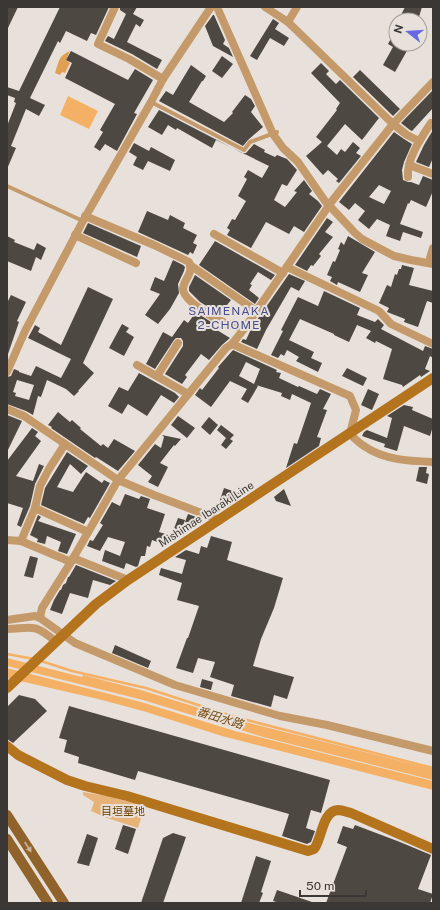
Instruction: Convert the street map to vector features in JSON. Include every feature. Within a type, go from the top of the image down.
[{"type":"main road","name":"Mishimae Ibaraki Line","points":[[7,688],[96,604],[128,580],[433,378]]},
{"type":"main road","points":[[7,746],[18,755],[67,780],[127,796],[308,851],[314,850],[318,844],[325,820],[331,812],[339,810],[351,813],[433,849]]},
{"type":"main road","points":[[7,815],[64,903]]},
{"type":"main road","points":[[7,840],[48,903]]},
{"type":"street","points":[[115,7],[98,44],[163,78]]},
{"type":"street","points":[[7,372],[25,331],[84,218],[151,102],[163,78],[174,64],[211,7]]},
{"type":"street","points":[[217,7],[282,148],[298,162],[329,206],[362,239],[394,256],[411,260],[431,261],[433,248]]},
{"type":"street","points":[[265,7],[288,22],[393,124],[407,135],[419,141]]},
{"type":"street","points":[[288,22],[298,7]]},
{"type":"street","points":[[40,618],[42,608],[72,560],[118,480],[226,348],[232,344],[244,329],[329,206],[393,124],[433,82]]},
{"type":"street","points":[[408,177],[407,169],[419,141],[430,123],[433,125]]},
{"type":"street","points":[[409,165],[433,174]]},
{"type":"street","points":[[84,218],[154,244],[189,262],[190,265],[256,311]]},
{"type":"street","points":[[214,234],[285,270],[379,311],[391,324],[433,344]]},
{"type":"street","points":[[75,235],[136,263]]},
{"type":"street","points":[[190,265],[190,272],[183,288],[188,299],[217,320],[244,329]]},
{"type":"street","points":[[157,376],[178,343]]},
{"type":"street","points":[[232,344],[350,396],[356,410],[350,434],[364,446],[377,453],[394,459],[433,462]]},
{"type":"street","points":[[137,365],[188,394]]},
{"type":"street","points":[[7,409],[24,416],[118,480],[154,496],[220,520]]},
{"type":"street","points":[[21,542],[35,508],[40,486],[65,444]]},
{"type":"street","points":[[35,508],[88,532]]},
{"type":"street","points":[[7,540],[21,542],[128,580]]},
{"type":"street","points":[[7,620],[35,616],[75,643],[175,685],[280,716],[327,725],[433,751]]},
{"type":"street","points":[[7,629],[32,627],[44,631],[55,642]]},
{"type":"lane","points":[[151,102],[244,150],[250,142],[275,133]]},
{"type":"lane","points":[[7,186],[84,218]]},
{"type":"green space","name":"目垣墓地","points":[[83,792],[107,796],[145,806],[138,828],[91,811],[94,802],[83,795]]},
{"type":"shaded area","points":[[70,51],[66,60],[70,63],[65,73],[62,72],[60,75],[55,73],[61,57]]},
{"type":"water","points":[[68,96],[98,111],[89,129],[60,115]]},
{"type":"water","name":"番田水路","points":[[7,658],[141,690],[241,721],[433,769],[433,780],[263,737],[143,700],[7,666]]},
{"type":"water","points":[[7,668],[141,702],[235,731],[433,781],[433,790],[222,736],[143,711],[98,699],[7,678]]},
{"type":"building","points":[[7,7],[18,7],[7,30]]},
{"type":"building","points":[[60,7],[109,7],[96,35],[91,33],[87,41],[66,31],[60,43],[58,41],[30,98],[45,105],[39,116],[26,109],[11,146],[16,148],[7,169],[7,126],[16,103],[14,102],[15,98],[7,95],[7,87],[19,91]]},
{"type":"building","points":[[120,7],[137,7],[133,14],[144,20],[140,27],[136,24],[127,42],[162,60],[157,69],[132,54],[105,41],[108,36],[114,39],[126,14],[120,10]]},
{"type":"building","points":[[405,7],[422,7],[420,12],[402,12]]},
{"type":"building","points":[[213,15],[225,40],[223,44],[229,48],[233,57],[213,46],[205,26]]},
{"type":"building","points":[[273,19],[279,23],[275,29],[289,38],[284,46],[270,38],[257,60],[250,56]]},
{"type":"building","points":[[71,51],[128,80],[135,69],[153,80],[134,113],[137,114],[117,151],[105,144],[100,151],[94,147],[103,132],[100,130],[115,104],[65,78],[72,63],[66,60]]},
{"type":"building","points":[[390,52],[406,52],[395,72],[383,65]]},
{"type":"building","points":[[222,56],[233,64],[222,78],[212,71]]},
{"type":"building","points":[[321,63],[329,71],[326,74],[336,84],[340,80],[379,118],[362,140],[345,124],[327,146],[337,155],[341,149],[345,152],[353,142],[360,148],[356,153],[361,156],[339,183],[336,181],[338,179],[328,170],[323,175],[306,156],[322,142],[316,137],[337,110],[336,109],[340,103],[311,73]]},
{"type":"building","points":[[191,65],[206,76],[189,102],[224,122],[233,113],[232,112],[245,95],[251,99],[255,106],[251,112],[263,127],[243,146],[159,101],[166,91],[173,95]]},
{"type":"building","points":[[360,70],[400,109],[393,116],[353,77]]},
{"type":"building","points":[[433,90],[433,108],[412,131],[410,130],[401,123]]},
{"type":"building","points":[[159,110],[233,148],[216,140],[212,148],[177,128],[176,130],[168,125],[162,135],[148,127]]},
{"type":"building","points":[[433,130],[433,158],[429,167],[416,162]]},
{"type":"building","points":[[394,132],[412,144],[402,170],[403,180],[419,185],[423,176],[433,180],[433,191],[426,207],[411,200],[409,204],[408,203],[400,224],[423,232],[421,238],[403,232],[400,241],[386,236],[390,225],[377,219],[369,229],[358,220],[365,211],[355,203],[349,210],[339,202]],"holes":[[[379,185],[391,191],[384,204],[369,197]]]},
{"type":"building","points":[[134,143],[149,151],[151,147],[175,160],[170,171],[148,161],[143,170],[133,165],[137,157],[129,152]]},
{"type":"building","points":[[254,144],[265,150],[264,152],[275,157],[277,155],[287,159],[297,170],[287,186],[282,184],[274,200],[285,207],[297,192],[294,191],[304,180],[312,191],[309,194],[322,206],[304,232],[294,226],[289,234],[266,222],[251,248],[227,235],[230,230],[227,228],[232,219],[235,220],[246,201],[238,196],[247,179],[244,177],[248,170],[262,178],[269,166],[242,153],[246,153]]},
{"type":"building","points":[[147,211],[168,220],[170,215],[185,223],[183,228],[197,235],[193,243],[197,245],[193,254],[190,252],[188,255],[138,232]]},
{"type":"building","points":[[327,218],[333,222],[325,232],[333,237],[319,254],[321,256],[307,271],[295,265]]},
{"type":"building","points":[[88,223],[141,246],[137,257],[83,233]]},
{"type":"building","points":[[7,236],[15,240],[14,242],[34,250],[37,243],[46,248],[41,260],[36,257],[31,271],[7,261]]},
{"type":"building","points":[[348,236],[375,252],[362,273],[368,275],[360,292],[338,282],[337,285],[330,281],[332,277],[327,275],[333,261],[335,262],[340,250],[338,249],[341,242],[344,245]]},
{"type":"building","points":[[215,241],[275,275],[271,280],[258,272],[250,284],[252,285],[249,290],[259,298],[255,304],[199,265]]},
{"type":"building","points":[[173,260],[185,267],[178,284],[179,293],[170,309],[158,324],[145,315],[160,294],[150,290],[155,277],[164,281]]},
{"type":"building","points":[[402,265],[414,268],[409,285],[433,291],[433,303],[427,301],[418,327],[404,322],[405,319],[387,312],[389,308],[379,303],[387,285],[391,287],[395,274],[397,275]]},
{"type":"building","points":[[289,274],[305,281],[299,291],[291,287],[266,330],[257,349],[241,342],[243,339],[246,340],[252,327]]},
{"type":"building","points":[[195,275],[231,300],[220,314],[200,302],[189,291],[189,287]]},
{"type":"building","points":[[88,287],[113,299],[83,363],[94,373],[74,396],[66,389],[47,380],[41,397],[38,396],[33,415],[7,404],[7,377],[11,376],[14,369],[31,376],[36,366],[61,378],[71,359],[28,338],[35,325],[40,328],[38,332],[61,345]],"holes":[[[17,380],[34,385],[29,400],[15,396],[16,393],[13,392]]]},
{"type":"building","points":[[324,291],[360,308],[357,315],[375,322],[378,319],[384,325],[381,329],[423,351],[425,346],[433,349],[433,358],[430,356],[425,369],[430,371],[421,377],[420,375],[403,387],[402,385],[383,379],[392,349],[366,338],[371,331],[357,325],[349,342],[300,319],[289,340],[314,352],[311,358],[322,363],[318,372],[296,361],[299,357],[287,350],[284,356],[281,354],[278,358],[271,355],[283,331],[281,330],[298,297],[318,306]]},
{"type":"building","points":[[11,295],[26,302],[17,321],[19,322],[8,354],[7,303]]},
{"type":"building","points":[[196,312],[214,324],[212,327],[230,338],[209,360],[201,354],[185,375],[187,377],[182,384],[165,374],[183,346],[183,341],[181,338],[176,338],[174,340],[155,369],[146,364],[163,332],[172,337],[184,320],[188,323]]},
{"type":"building","points":[[122,324],[129,328],[126,332],[134,337],[124,356],[109,348]]},
{"type":"building","points":[[233,350],[277,370],[276,372],[281,373],[279,378],[298,387],[299,386],[317,394],[320,389],[331,394],[323,409],[327,410],[317,437],[321,438],[319,446],[286,468],[294,443],[297,444],[311,403],[292,394],[290,400],[281,396],[282,393],[256,385],[258,386],[248,403],[241,399],[247,389],[230,381],[211,407],[195,395],[200,388],[202,390],[219,368],[218,367]],"holes":[[[246,362],[260,369],[254,384],[239,376]]]},
{"type":"building","points":[[347,368],[367,378],[363,386],[342,376]]},
{"type":"building","points":[[139,373],[175,393],[179,397],[174,403],[161,395],[147,416],[128,404],[122,414],[108,406],[119,387],[128,391]]},
{"type":"building","points":[[368,389],[379,394],[372,410],[361,405]]},
{"type":"building","points":[[404,405],[413,407],[412,410],[433,419],[433,426],[430,436],[404,426],[397,451],[384,447],[385,444],[362,436],[367,430],[387,438],[392,418],[387,416]]},
{"type":"building","points":[[58,412],[70,422],[72,420],[81,428],[80,429],[101,446],[103,444],[108,448],[114,439],[135,451],[118,471],[96,457],[95,458],[51,428],[52,427],[48,425]]},
{"type":"building","points":[[7,415],[22,421],[7,452]]},
{"type":"building","points":[[178,416],[195,428],[187,438],[171,425]]},
{"type":"building","points":[[209,417],[218,425],[210,435],[201,427]]},
{"type":"building","points":[[221,425],[234,435],[230,439],[233,441],[226,449],[221,445],[226,438],[217,430]]},
{"type":"building","points":[[32,428],[38,432],[35,436],[41,441],[16,476],[33,481],[39,464],[44,466],[35,484],[30,506],[21,527],[17,525],[23,508],[7,503],[7,461]]},
{"type":"building","points":[[162,435],[181,439],[175,446],[174,445],[160,463],[168,467],[158,487],[148,482],[152,476],[138,465],[155,444],[161,448],[164,437]]},
{"type":"building","points":[[67,452],[88,466],[81,474],[70,464],[57,487],[73,492],[86,472],[102,483],[104,480],[110,483],[90,518],[88,517],[84,524],[41,505],[45,488]]},
{"type":"building","points":[[419,467],[427,467],[426,473],[429,474],[427,484],[416,481]]},
{"type":"building","points":[[224,488],[244,495],[230,505],[226,504],[225,508],[218,506]]},
{"type":"building","points":[[284,489],[291,506],[276,501],[274,497]]},
{"type":"building","points":[[125,494],[139,499],[141,496],[150,499],[147,508],[165,514],[159,532],[175,537],[172,543],[161,540],[160,543],[152,540],[150,547],[147,546],[145,556],[141,556],[138,566],[136,567],[126,563],[124,569],[102,561],[105,550],[120,556],[125,542],[108,537],[100,551],[87,546],[90,540],[93,541],[103,525],[100,523],[112,502],[120,506]]},
{"type":"building","points":[[188,514],[199,518],[197,526],[185,522]]},
{"type":"building","points":[[38,515],[41,517],[38,521],[76,534],[67,554],[58,551],[61,542],[47,536],[45,544],[37,542],[38,539],[30,535]]},
{"type":"building","points":[[178,518],[185,520],[179,537],[172,534]]},
{"type":"building","points":[[211,536],[232,542],[227,560],[283,578],[253,666],[294,677],[287,699],[274,695],[271,707],[231,696],[234,685],[210,677],[215,662],[198,658],[193,673],[176,668],[199,606],[177,600],[182,583],[159,575],[161,568],[182,574],[186,560],[175,557],[186,550],[199,554],[201,546],[207,548]]},
{"type":"building","points":[[30,556],[38,558],[33,578],[24,576]]},
{"type":"building","points":[[76,565],[116,581],[110,585],[93,580],[88,598],[70,593],[62,614],[50,610],[54,600]]},
{"type":"building","points":[[115,645],[151,661],[148,668],[112,653]]},
{"type":"building","points":[[202,679],[213,682],[211,690],[200,687]]},
{"type":"building","points":[[19,695],[35,699],[47,711],[13,743],[7,739],[7,707]]},
{"type":"building","points":[[69,706],[330,780],[321,813],[311,810],[306,828],[315,831],[311,842],[307,844],[282,836],[289,814],[138,771],[135,780],[78,763],[79,757],[64,752],[67,740],[59,738]]},
{"type":"building","points":[[123,825],[136,829],[128,854],[115,849]]},
{"type":"building","points":[[355,825],[431,855],[418,889],[433,894],[430,903],[326,903],[347,847],[337,843],[343,826],[353,829]]},
{"type":"building","points":[[173,833],[186,837],[163,903],[141,903],[163,838]]},
{"type":"building","points":[[87,834],[98,838],[89,866],[77,863]]},
{"type":"building","points":[[256,856],[271,861],[261,892],[263,893],[259,903],[241,903]]},
{"type":"building","points":[[277,890],[312,903],[280,903],[273,901]]},
{"type":"waterway","points":[[7,654],[34,659]]},
{"type":"waterway","name":"番田水路","points":[[41,661],[72,671],[146,688],[235,717],[433,768]]},
{"type":"district","name":"SAIMENAKA 2-CHOME","points":[[229,318]]}]
